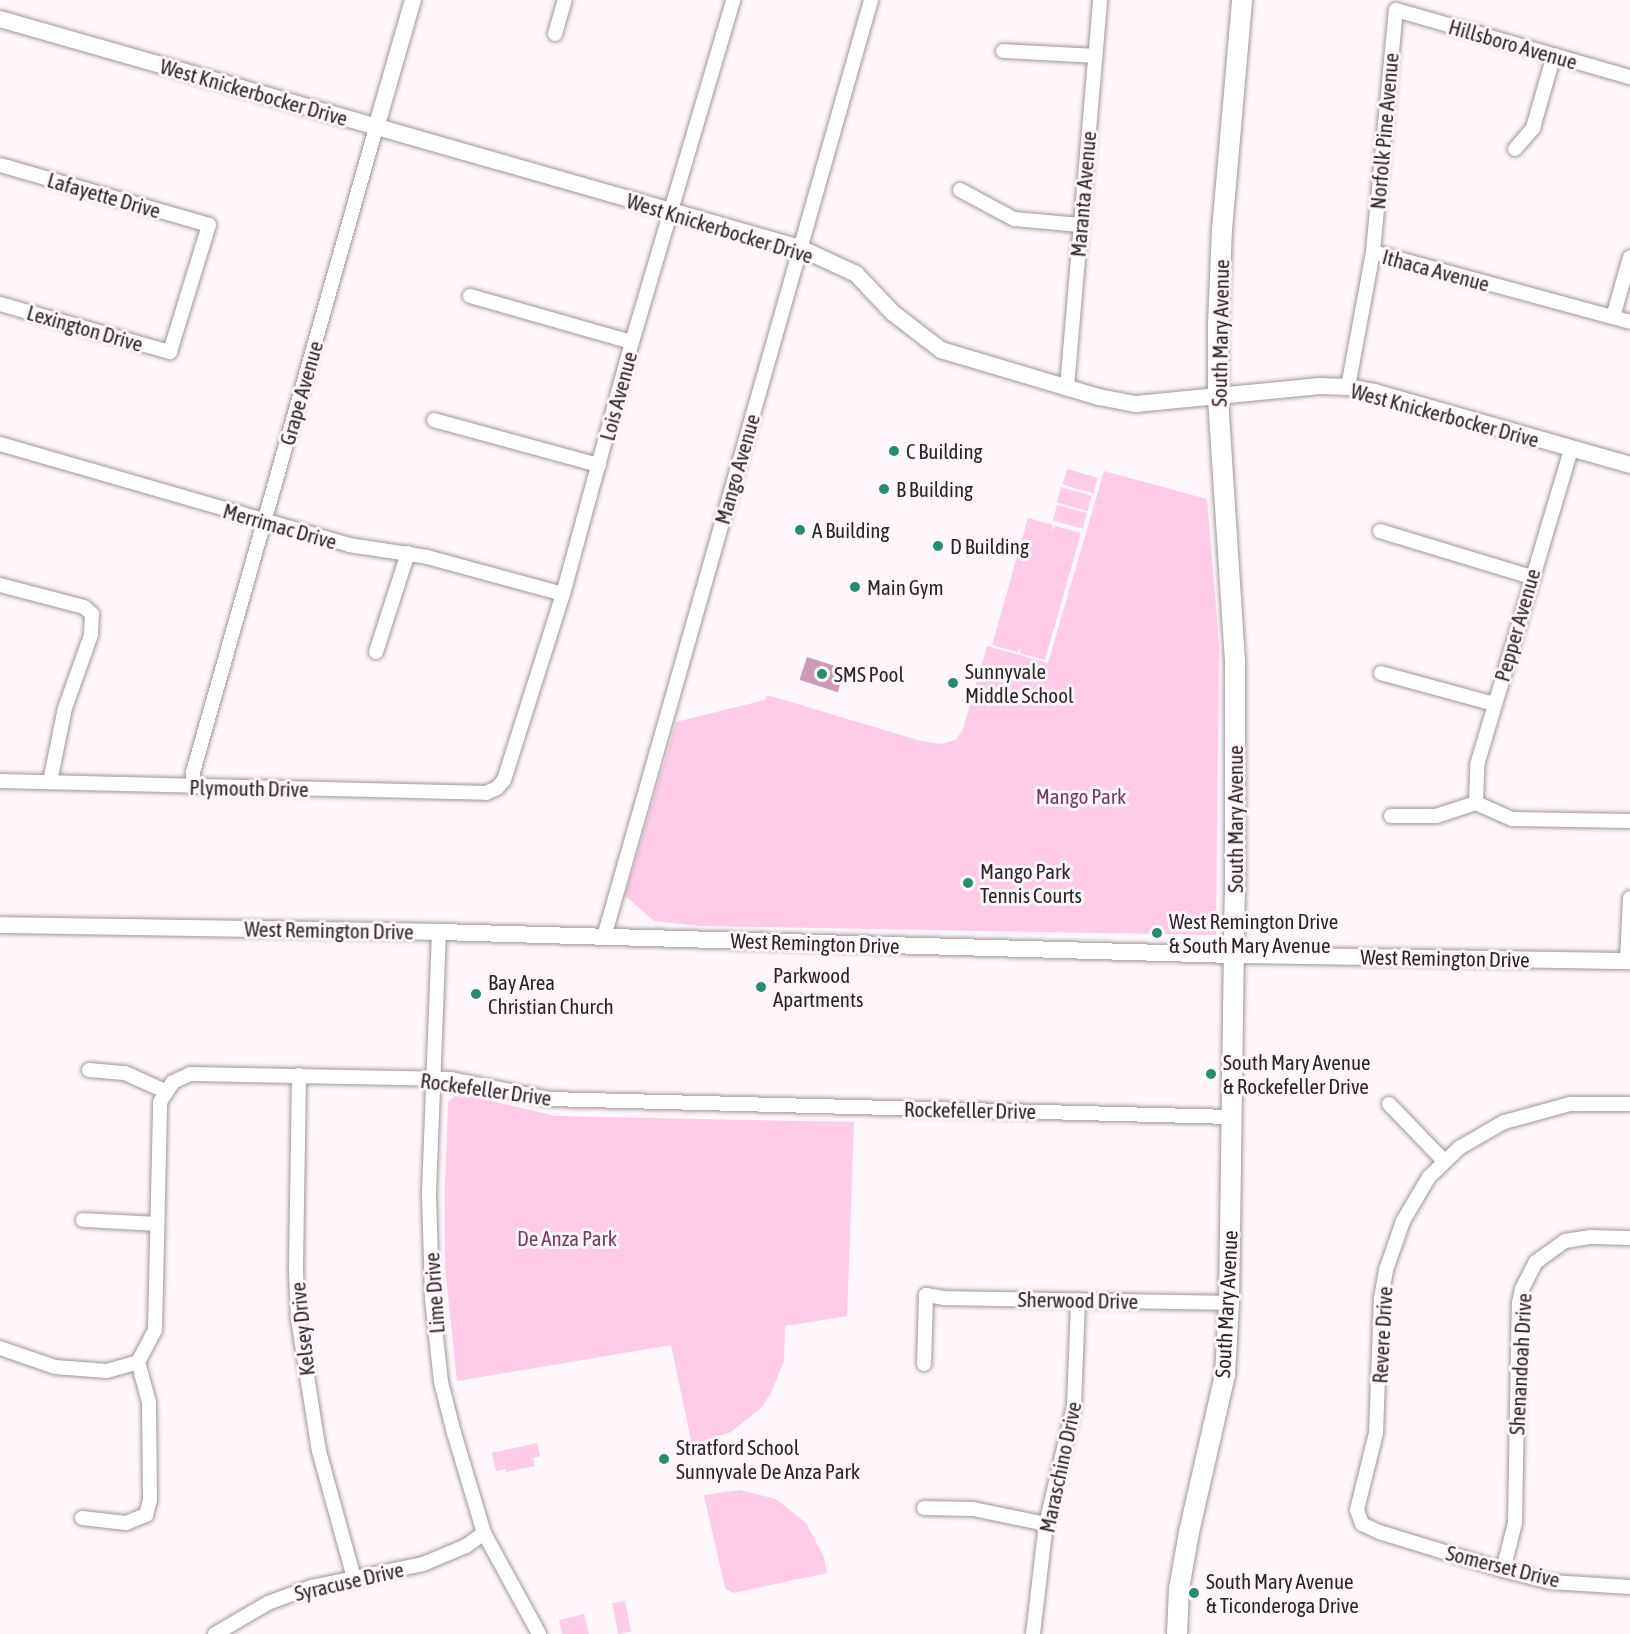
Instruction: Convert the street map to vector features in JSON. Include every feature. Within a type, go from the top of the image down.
[{"type":"main road","name":"South Mary Avenue","points":[[1177,1634],[1179,1588],[1189,1532],[1225,1374],[1229,1303],[1235,661],[1218,398],[1222,230],[1242,0]]},
{"type":"street","name":"Grape Avenue","points":[[194,787],[193,772],[413,0]]},
{"type":"street","points":[[555,34],[565,0]]},
{"type":"street","name":"Lois Avenue","points":[[497,789],[504,780],[563,594],[632,342],[733,0]]},
{"type":"street","name":"Mango Avenue","points":[[604,937],[871,0]]},
{"type":"street","name":"Maranta Avenue","points":[[1067,387],[1100,0]]},
{"type":"street","name":"Hillsboro Avenue","points":[[1395,10],[1630,77]]},
{"type":"street","name":"Norfolk Pine Avenue","points":[[1373,252],[1395,10]]},
{"type":"street","name":"West Knickerbocker Drive","points":[[0,19],[800,249],[856,274],[893,313],[941,350],[1099,397],[1136,404],[1218,398],[1320,386],[1348,387],[1630,465]]},
{"type":"street","points":[[1003,51],[1094,56]]},
{"type":"street","points":[[1515,149],[1533,128],[1554,55]]},
{"type":"street","name":"Lafayette Drive","points":[[0,165],[209,225],[170,352]]},
{"type":"street","points":[[960,190],[1014,219],[1080,225]]},
{"type":"street","name":"Ithaca Avenue","points":[[1348,387],[1373,252],[1630,322]]},
{"type":"street","points":[[1613,317],[1630,257]]},
{"type":"street","points":[[470,296],[632,342]]},
{"type":"street","name":"Lexington Drive","points":[[0,304],[170,352]]},
{"type":"street","points":[[434,420],[599,465]]},
{"type":"street","name":"Merrimac Drive","points":[[0,444],[349,546],[408,553],[563,594]]},
{"type":"street","name":"Pepper Avenue","points":[[1476,803],[1477,765],[1570,449]]},
{"type":"street","points":[[1380,531],[1531,577]]},
{"type":"street","points":[[376,652],[408,553]]},
{"type":"street","points":[[0,585],[84,607],[92,614],[91,635],[65,708],[50,782]]},
{"type":"street","points":[[1381,673],[1494,704]]},
{"type":"street","name":"Plymouth Drive","points":[[0,781],[486,793],[497,789]]},
{"type":"street","points":[[1390,816],[1436,816],[1476,803],[1512,819],[1630,821]]},
{"type":"street","points":[[1629,961],[1630,898]]},
{"type":"street","name":"West Remington Drive","points":[[0,925],[439,932],[1234,956],[1629,961]]},
{"type":"street","name":"Lime Drive","points":[[439,932],[429,1195],[432,1299],[441,1382],[484,1533],[539,1634]]},
{"type":"street","points":[[82,1518],[126,1522],[146,1515],[150,1500],[149,1402],[138,1362],[155,1330],[158,1115],[165,1091],[125,1073],[89,1071]]},
{"type":"street","name":"Rockefeller Drive","points":[[165,1091],[173,1082],[190,1074],[299,1075],[434,1079],[486,1085],[549,1099],[1232,1117]]},
{"type":"street","name":"Kelsey Drive","points":[[299,1075],[296,1271],[298,1319],[319,1451],[354,1578]]},
{"type":"street","points":[[1389,1104],[1444,1161]]},
{"type":"street","name":"Revere Drive","points":[[1379,1532],[1362,1524],[1357,1510],[1376,1432],[1381,1297],[1388,1262],[1403,1221],[1429,1177],[1444,1161],[1474,1137],[1526,1114],[1570,1104],[1630,1104]]},
{"type":"street","points":[[83,1220],[156,1224]]},
{"type":"street","name":"Shenandoah Drive","points":[[1503,1570],[1515,1523],[1522,1288],[1536,1262],[1565,1241],[1590,1237],[1630,1238]]},
{"type":"street","name":"Sherwood Drive","points":[[924,1364],[926,1295],[944,1298],[1229,1303]]},
{"type":"street","name":"Maraschino Drive","points":[[1033,1634],[1046,1524],[1074,1406],[1078,1300]]},
{"type":"street","points":[[0,1348],[56,1367],[108,1371],[138,1362]]},
{"type":"street","points":[[924,1508],[974,1509],[1046,1524]]},
{"type":"street","name":"Somerset Drive","points":[[1379,1532],[1503,1570],[1551,1582],[1630,1587]]},
{"type":"street","name":"Syracuse Drive","points":[[215,1634],[268,1603],[311,1587],[423,1564],[466,1546],[484,1533]]},
{"type":"green space","points":[[1067,469],[1098,478],[1093,493],[1063,484]]},
{"type":"green space","name":"Mango Park","points":[[1104,471],[1207,499],[1219,644],[1216,935],[700,926],[654,921],[625,896],[676,722],[765,700],[767,695],[921,741],[942,744],[956,740],[963,729],[987,646],[1048,663]]},
{"type":"green space","points":[[1061,487],[1092,496],[1087,511],[1057,502]]},
{"type":"green space","points":[[1057,505],[1087,513],[1083,528],[1053,520]]},
{"type":"green space","points":[[1028,518],[1053,525],[1052,530],[1056,526],[1081,533],[1045,660],[1020,653],[1021,648],[1017,652],[992,645]]},
{"type":"green space","name":"De Anza Park","points":[[467,1095],[555,1116],[854,1122],[847,1316],[785,1326],[784,1361],[771,1393],[762,1407],[731,1432],[692,1445],[671,1345],[457,1381],[445,1267],[445,1187],[448,1102],[455,1096]]},
{"type":"green space","points":[[537,1443],[540,1456],[533,1458],[535,1466],[506,1472],[505,1469],[496,1471],[492,1453]]},
{"type":"green space","points":[[740,1490],[776,1499],[806,1523],[824,1557],[827,1573],[733,1593],[725,1588],[704,1495]]},
{"type":"green space","points":[[625,1601],[631,1631],[618,1634],[612,1603]]},
{"type":"green space","points":[[584,1614],[589,1634],[562,1634],[559,1620]]},
{"type":"shaded area","name":"SMS Pool","points":[[807,657],[845,669],[838,692],[800,680]]},
{"type":"place","name":"C Building","points":[[894,451]]},
{"type":"place","name":"B Building","points":[[884,489]]},
{"type":"place","name":"A Building","points":[[800,530]]},
{"type":"place","name":"D Building","points":[[938,546]]},
{"type":"place","name":"Main Gym","points":[[855,587]]},
{"type":"place","name":"SMS Pool","points":[[822,674]]},
{"type":"place","name":"Sunnyvale Middle School","points":[[953,683]]},
{"type":"place","name":"Mango Park Tennis Courts","points":[[968,883]]},
{"type":"place","name":"West Remington Drive & South Mary Avenue","points":[[1157,933]]},
{"type":"place","name":"Parkwood Apartments","points":[[761,987]]},
{"type":"place","name":"Bay Area Christian Church","points":[[476,994]]},
{"type":"place","name":"South Mary Avenue & Rockefeller Drive","points":[[1211,1074]]},
{"type":"place","name":"Stratford School Sunnyvale De Anza Park","points":[[664,1459]]},
{"type":"place","name":"South Mary Avenue & Ticonderoga Drive","points":[[1194,1593]]}]
